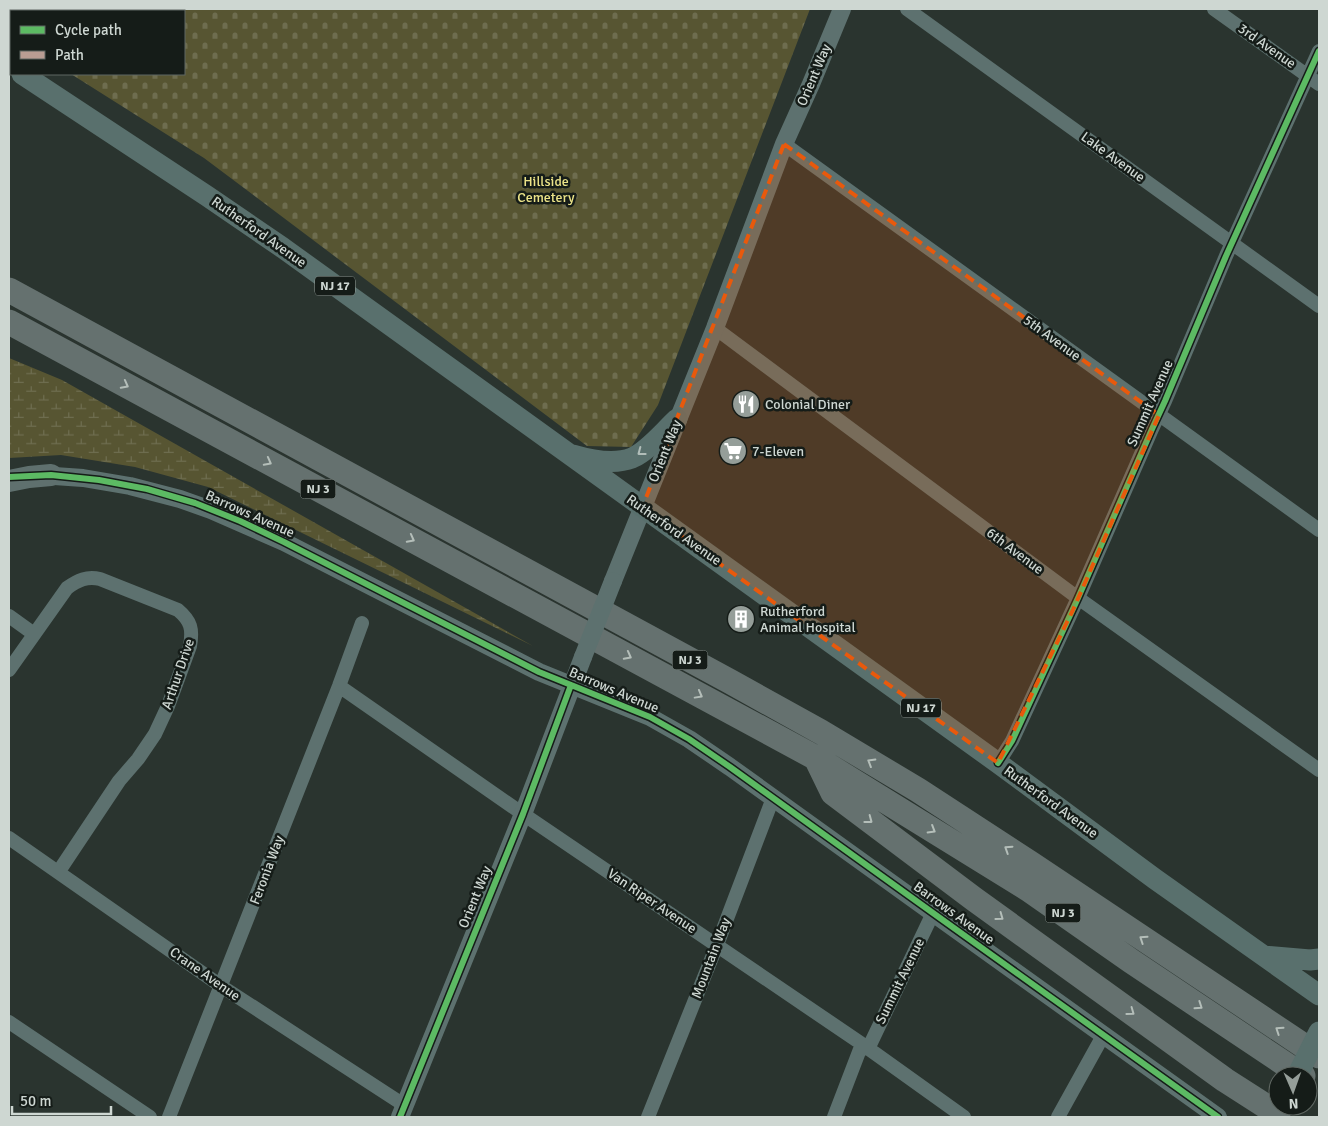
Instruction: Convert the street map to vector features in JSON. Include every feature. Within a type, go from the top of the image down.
[{"type":"highway","name":"NJ 3","points":[[9,290],[829,737],[918,790],[1319,1056]]},
{"type":"highway","name":"NJ 3","points":[[9,322],[816,758],[1028,889],[1288,1066]]},
{"type":"highway","points":[[9,342],[50,362],[82,362]]},
{"type":"highway","points":[[9,481],[51,475]]},
{"type":"highway","points":[[816,758],[833,793],[982,904],[1225,1080],[1268,1107]]},
{"type":"main road","name":"Rutherford Avenue","points":[[24,75],[252,226],[998,763],[1155,879],[1319,995]]},
{"type":"main road","points":[[566,453],[598,460],[616,461],[629,459],[642,452],[677,419]]},
{"type":"main road","points":[[1264,956],[1319,959]]},
{"type":"main road","points":[[1302,1066],[1319,1032]]},
{"type":"street","name":"Orient Way","points":[[402,1111],[523,814],[571,685],[715,328],[784,144],[842,9]]},
{"type":"street","name":"Lake Avenue","points":[[906,9],[1319,306]]},
{"type":"street","name":"3rd Avenue","points":[[1214,9],[1314,80]]},
{"type":"street","name":"Summit Avenue","points":[[998,763],[1012,741],[1078,598],[1232,243],[1314,80],[1319,52]]},
{"type":"street","name":"5th Avenue","points":[[784,144],[1319,530]]},
{"type":"street","name":"6th Avenue","points":[[715,328],[1078,598],[1319,770]]},
{"type":"street","name":"Barrows Avenue","points":[[9,477],[51,475],[91,479],[147,489],[195,504],[284,542],[540,672],[650,717],[689,739],[714,756],[1218,1117]]},
{"type":"street","name":"Arthur Drive","points":[[9,670],[67,588],[76,581],[86,578],[96,578],[178,610],[186,617],[190,626],[192,636],[190,646],[168,706],[155,734],[138,759],[119,781],[59,871]]},
{"type":"street","points":[[9,616],[34,634]]},
{"type":"street","name":"Feronia Way","points":[[169,1117],[339,686],[362,622]]},
{"type":"street","name":"Van Riper Avenue","points":[[339,686],[964,1117]]},
{"type":"street","name":"Mountain Way","points":[[648,1117],[773,798]]},
{"type":"street","name":"Crane Avenue","points":[[9,838],[402,1111]]},
{"type":"street","name":"Summit Avenue","points":[[834,1117],[865,1047],[933,914]]},
{"type":"street","points":[[9,1022],[150,1117]]},
{"type":"street","points":[[1058,1117],[1104,1034]]},
{"type":"highlighted area","points":[[784,144],[1159,415],[1073,610],[998,763],[642,508]]},
{"type":"green space","name":"Hillside Cemetery","points":[[810,9],[658,405],[631,447],[587,446],[204,158],[73,75],[185,75],[185,10],[30,10]]},
{"type":"green space","points":[[9,358],[62,380],[533,646],[208,487],[135,467],[61,455],[9,458]]},
{"type":"cycle path","points":[[998,763],[1012,741],[1078,598],[1165,401],[1226,256],[1319,51]]},
{"type":"cycle path","points":[[9,477],[51,475],[99,480],[147,489],[195,503],[240,521],[284,542],[539,672],[650,717],[689,739],[730,767],[1218,1117]]},
{"type":"cycle path","points":[[400,1117],[523,814],[571,685]]},
{"type":"place","name":"Colonial Diner","points":[[746,404]]},
{"type":"place","name":"7-Eleven","points":[[733,451]]},
{"type":"place","name":"Rutherford Animal Hospital","points":[[741,619]]}]
